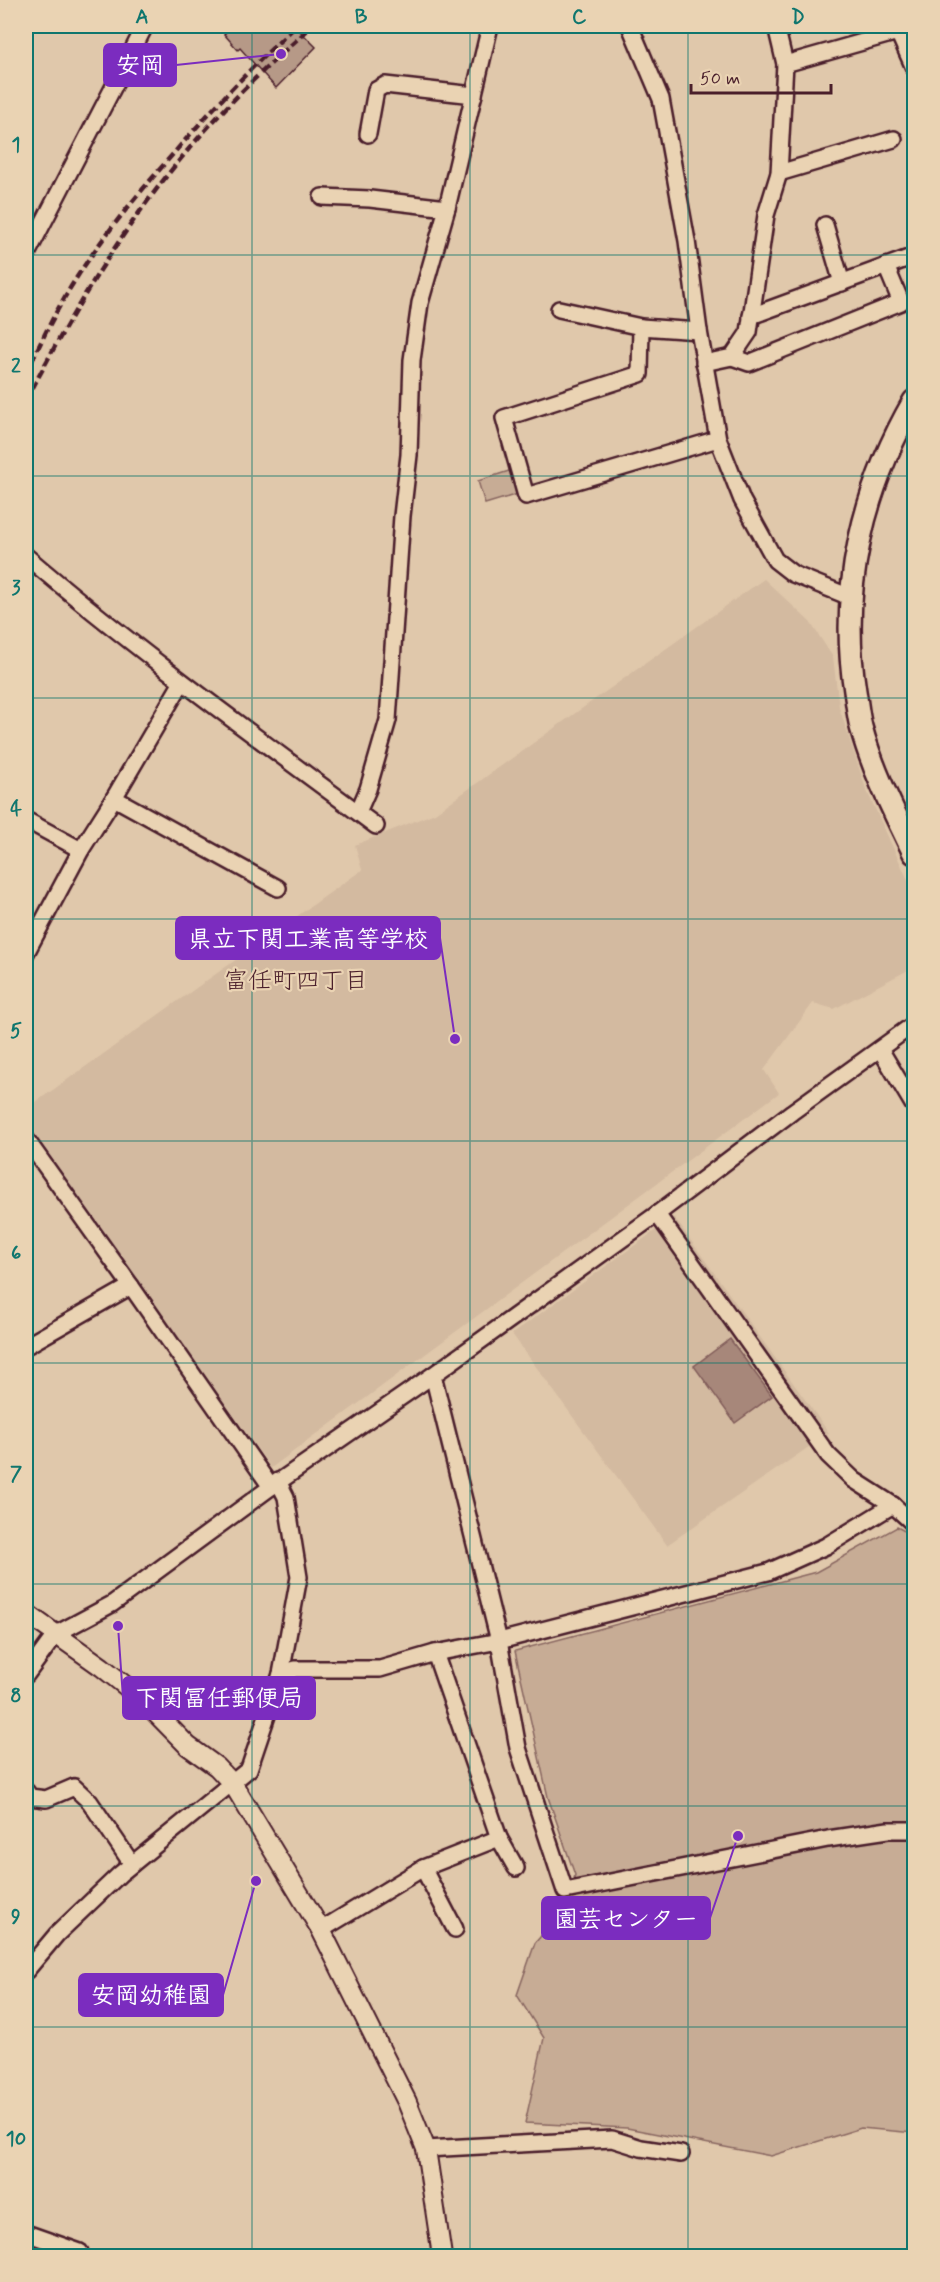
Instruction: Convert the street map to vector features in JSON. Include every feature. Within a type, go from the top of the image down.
[{"type":"main road","points":[[915,401],[894,436],[866,510],[850,597],[850,658],[861,726],[881,786],[915,853]]},
{"type":"street","points":[[26,256],[145,26]]},
{"type":"street","points":[[358,812],[368,789],[388,720],[402,516],[409,455],[412,360],[420,303],[447,208],[490,26]]},
{"type":"street","points":[[630,26],[662,99],[718,439],[742,500],[775,560],[793,574],[850,597]]},
{"type":"street","points":[[732,357],[749,332],[766,215],[780,173],[785,64],[776,26]]},
{"type":"street","points":[[785,64],[898,32],[915,68]]},
{"type":"street","points":[[368,134],[376,90],[385,85],[474,95]]},
{"type":"street","points":[[780,173],[894,139]]},
{"type":"street","points":[[321,197],[370,199],[447,208]]},
{"type":"street","points":[[825,225],[842,283]]},
{"type":"street","points":[[751,316],[915,256]]},
{"type":"street","points":[[704,363],[732,357],[749,363],[901,302],[886,266]]},
{"type":"street","points":[[559,309],[641,327],[699,331]]},
{"type":"street","points":[[641,327],[640,374],[504,418],[526,496],[718,439]]},
{"type":"street","points":[[26,556],[77,600],[182,682],[376,826]]},
{"type":"street","points":[[26,953],[81,850],[182,682]]},
{"type":"street","points":[[114,798],[278,888]]},
{"type":"street","points":[[26,820],[81,850]]},
{"type":"street","points":[[26,1675],[56,1634],[112,1604],[275,1484],[433,1375],[657,1214],[915,1024]]},
{"type":"street","points":[[880,1049],[915,1106]]},
{"type":"street","points":[[26,1971],[57,1934],[132,1864],[249,1769],[281,1674],[299,1577],[286,1497],[27,1145]]},
{"type":"street","points":[[657,1214],[828,1455],[854,1480],[893,1505],[915,1524]]},
{"type":"street","points":[[26,1346],[131,1286]]},
{"type":"street","points":[[433,1375],[499,1641],[518,1748],[565,1891],[828,1839],[888,1830],[915,1830]]},
{"type":"street","points":[[281,1674],[295,1669],[380,1669],[435,1653],[499,1641],[768,1572],[826,1546],[893,1505]]},
{"type":"street","points":[[26,1613],[102,1667],[142,1699],[188,1746],[217,1767],[232,1784],[321,1930],[388,2062],[426,2149],[442,2256]]},
{"type":"street","points":[[435,1653],[499,1838],[516,1868]]},
{"type":"street","points":[[26,1791],[30,1797],[46,1799],[74,1787],[90,1802],[132,1864]]},
{"type":"street","points":[[321,1930],[423,1868],[499,1838]]},
{"type":"street","points":[[423,1868],[455,1929]]},
{"type":"street","points":[[426,2149],[612,2139],[641,2148],[681,2154]]},
{"type":"street","points":[[26,2233],[80,2252],[78,2256]]},
{"type":"shaded area","points":[[512,470],[518,494],[485,504],[478,481]]},
{"type":"shaded area","points":[[764,579],[810,622],[833,657],[839,707],[866,789],[914,893],[914,967],[834,1009],[813,1003],[764,1070],[779,1093],[271,1468],[26,1121],[26,1109],[362,870],[355,845],[435,813]]},
{"type":"shaded area","points":[[674,1217],[829,1433],[667,1545],[512,1334]]},
{"type":"shaded area","points":[[730,1339],[772,1396],[735,1423],[694,1366]]},
{"type":"shaded area","points":[[897,1527],[914,1536],[914,2133],[861,2128],[771,2156],[627,2128],[525,2123],[544,2038],[517,1995],[535,1943],[566,1907],[575,1875],[548,1797],[515,1651],[816,1572]]},
{"type":"building","points":[[233,26],[295,26],[316,47],[276,88],[240,48],[238,50],[224,34]]},
{"type":"railway","points":[[26,374],[63,301],[111,229],[202,121],[296,26]]},
{"type":"railway","points":[[26,401],[90,286],[139,213],[193,144],[267,67],[312,26]]},
{"type":"place","name":"安岡","points":[[281,54]]},
{"type":"place","name":"県立下関工業高等学校","points":[[455,1039]]},
{"type":"place","name":"下関冨任郵便局","points":[[118,1626]]},
{"type":"place","name":"園芸センター","points":[[738,1836]]},
{"type":"place","name":"安岡幼稚園","points":[[256,1881]]},
{"type":"district","name":"富任町四丁目","points":[[296,981]]}]
